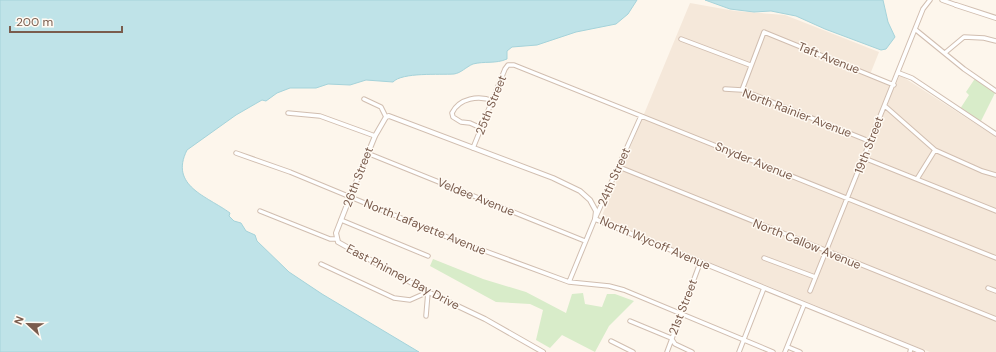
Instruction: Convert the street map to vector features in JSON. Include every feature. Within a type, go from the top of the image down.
[{"type":"street","name":"19th Street","points":[[810,291],[864,158],[869,141],[899,73],[923,9],[930,0]]},
{"type":"street","points":[[942,0],[996,18]]},
{"type":"street","points":[[953,0],[956,5]]},
{"type":"street","points":[[916,30],[946,52],[964,69],[995,90],[996,84]]},
{"type":"street","name":"Taft Avenue","points":[[750,65],[764,32],[894,85]]},
{"type":"street","points":[[946,52],[964,37],[980,37],[996,41]]},
{"type":"street","points":[[681,39],[750,65],[742,90]]},
{"type":"street","name":"25th Street","points":[[473,148],[505,69],[511,64]]},
{"type":"street","name":"Snyder Avenue","points":[[511,64],[996,258]]},
{"type":"street","points":[[899,73],[912,78],[996,134]]},
{"type":"street","name":"North Rainier Avenue","points":[[725,89],[742,90],[869,141]]},
{"type":"street","points":[[481,128],[470,123],[458,121],[452,113],[457,107],[472,97],[482,97],[493,100]]},
{"type":"street","points":[[364,99],[381,107],[386,117]]},
{"type":"street","points":[[885,106],[935,150],[982,171],[996,175]]},
{"type":"street","points":[[288,113],[336,120],[375,136]]},
{"type":"street","name":"North Wycoff Avenue","points":[[386,117],[389,116],[553,178],[580,191],[590,200],[596,210],[595,219],[911,350],[922,352]]},
{"type":"street","name":"24th Street","points":[[569,282],[585,241],[641,116]]},
{"type":"street","name":"26th Street","points":[[337,239],[336,234],[367,153],[386,117]]},
{"type":"street","points":[[917,179],[935,150]]},
{"type":"street","name":"North Lafayette Avenue","points":[[236,153],[290,172],[447,237],[569,282],[609,286],[624,290],[773,352]]},
{"type":"street","name":"Veldee Avenue","points":[[367,153],[585,241]]},
{"type":"street","points":[[864,158],[996,211]]},
{"type":"street","name":"North Callow Avenue","points":[[619,167],[996,320]]},
{"type":"street","name":"East Phinney Bay Drive","points":[[260,211],[330,239],[337,239],[342,245],[428,292],[485,319],[543,352]]},
{"type":"street","points":[[342,220],[428,256]]},
{"type":"street","points":[[764,258],[815,277]]},
{"type":"street","name":"21st Street","points":[[667,352],[700,263]]},
{"type":"street","points":[[321,264],[394,298],[410,300],[428,292],[426,316]]},
{"type":"street","points":[[740,352],[764,288]]},
{"type":"street","points":[[988,288],[996,291]]},
{"type":"street","points":[[785,352],[804,305]]},
{"type":"street","points":[[630,321],[671,338],[674,344],[692,352]]},
{"type":"street","points":[[611,341],[633,352]]},
{"type":"street","points":[[788,347],[800,352]]},
{"type":"shaded area","points":[[690,3],[735,11],[785,15],[879,52],[869,77],[895,86],[900,75],[996,137],[996,352],[930,352],[601,218]]},
{"type":"green space","points":[[976,77],[996,91],[980,123],[960,109],[969,95],[966,92]]},
{"type":"green space","points":[[433,259],[483,279],[526,292],[566,313],[572,294],[583,293],[585,304],[602,307],[607,294],[615,294],[634,301],[609,326],[595,352],[562,335],[550,348],[536,340],[543,310],[530,304],[496,302],[430,266]]},
{"type":"water","points":[[0,0],[637,0],[628,14],[616,24],[576,32],[537,45],[512,47],[507,51],[507,59],[473,64],[454,74],[413,75],[393,82],[366,80],[350,85],[328,84],[316,88],[290,88],[277,93],[266,101],[262,100],[236,115],[187,150],[183,162],[183,173],[193,189],[230,213],[229,216],[234,221],[241,223],[246,231],[255,235],[257,241],[289,272],[322,294],[419,352],[0,352]]},
{"type":"water","points":[[705,0],[883,0],[888,22],[895,37],[886,49],[881,50],[825,29],[796,16],[771,11],[754,12],[730,9]]}]
